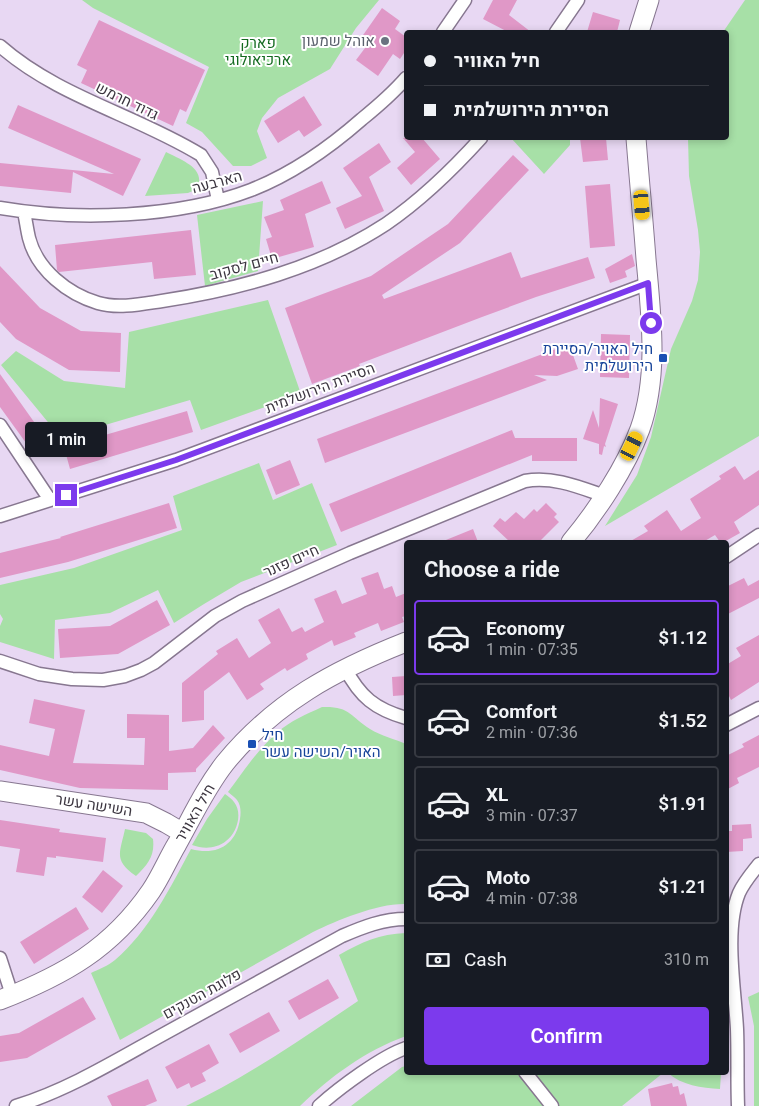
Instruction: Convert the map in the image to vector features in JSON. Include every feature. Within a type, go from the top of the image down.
[{"type":"street","points":[[444,30],[465,0]]},
{"type":"street","points":[[557,30],[578,0]]},
{"type":"street","points":[[640,30],[649,0]]},
{"type":"street","name":"גדוד חרמש","points":[[0,46],[28,68],[56,85],[200,155],[212,172],[218,200]]},
{"type":"street","name":"הארבעה","points":[[0,208],[62,216],[159,211],[218,200],[251,190],[313,157],[351,129],[404,80]]},
{"type":"street","name":"חיים לסקוב","points":[[24,212],[29,240],[44,267],[72,292],[100,304],[121,305],[183,298],[277,275],[321,258],[353,242],[385,224],[409,207],[479,140]]},
{"type":"street","points":[[573,540],[605,496],[624,461],[640,430],[649,396],[652,358],[636,140]]},
{"type":"street","name":"הסיירת הירושלמית","points":[[0,516],[176,460],[648,283]]},
{"type":"street","points":[[0,425],[50,500]]},
{"type":"street","name":"חיים פזנר","points":[[0,661],[39,674],[91,681],[115,679],[141,670],[154,663],[215,616],[242,601],[350,553],[525,481],[536,479],[572,484],[605,496]]},
{"type":"street","points":[[729,554],[759,535]]},
{"type":"street","name":"חיל האוויר","points":[[6,997],[34,987],[91,955],[134,913],[151,890],[205,794],[225,763],[270,717],[302,693],[345,668],[404,643]]},
{"type":"street","points":[[345,668],[352,681],[371,704],[390,714],[404,718]]},
{"type":"street","points":[[729,723],[759,708]]},
{"type":"street","name":"השישה עשר","points":[[0,791],[146,813],[166,822],[183,833]]},
{"type":"street","points":[[738,1106],[738,1048],[730,998],[732,940],[735,911],[740,892],[759,864]]},
{"type":"street","name":"פלוגת הטנקים","points":[[16,1106],[64,1088],[342,936],[367,925],[404,919]]},
{"type":"street","points":[[0,958],[6,997]]},
{"type":"street","points":[[320,1106],[359,1076],[404,1049]]},
{"type":"street","points":[[527,1075],[552,1106]]},
{"type":"green space","name":"פארק ארכיאולוגי","points":[[82,0],[379,0],[356,28],[330,69],[278,98],[262,118],[257,131],[267,158],[251,166],[233,166],[202,132],[186,123],[209,67],[93,8]]},
{"type":"green space","points":[[745,0],[759,0],[759,436],[605,526],[637,475],[651,437],[671,349],[692,301],[698,280],[700,252],[689,176],[688,140],[729,140],[729,30],[724,30]]},
{"type":"green space","points":[[513,140],[570,140],[570,145],[544,174]]},
{"type":"green space","points":[[166,152],[196,170],[199,182],[197,189],[188,193],[145,196]]},
{"type":"green space","points":[[263,201],[258,271],[205,286],[197,215]]},
{"type":"green space","points":[[268,300],[301,394],[201,430],[190,400],[61,438],[1,365],[16,351],[64,381],[125,388],[129,332]]},
{"type":"green space","points":[[259,463],[273,500],[312,483],[337,545],[241,582],[174,623],[158,590],[110,613],[55,620],[54,659],[0,642],[0,626],[3,619],[0,614],[0,585],[74,568],[182,530],[173,496]]},
{"type":"green space","points":[[322,707],[338,708],[349,713],[383,736],[404,743],[404,904],[371,909],[313,932],[120,1040],[91,973],[115,960],[138,936],[158,908],[191,849],[209,851],[230,842],[238,828],[241,812],[238,802],[228,792],[257,753],[278,732]]},
{"type":"green space","points":[[225,794],[237,807],[238,823],[233,833],[222,844],[214,847],[205,848],[192,845],[207,819]]},
{"type":"green space","points":[[125,829],[146,833],[153,839],[152,855],[144,868],[136,876],[124,865],[120,856]]},
{"type":"green space","points":[[404,933],[404,1037],[376,1049],[349,1065],[300,1106],[186,1106],[253,1070],[358,1001],[339,955],[355,946],[387,935]]},
{"type":"green space","points":[[759,992],[759,1106],[754,1106],[754,1026],[748,997]]},
{"type":"green space","points":[[404,1066],[404,1075],[661,1075],[622,1106],[351,1106]]},
{"type":"green space","points":[[670,1075],[721,1075],[720,1089],[699,1087]]},
{"type":"building","points":[[493,0],[517,0],[509,15],[528,30],[504,30],[483,19]]},
{"type":"building","name":"אוהל שמעון","points":[[382,8],[400,21],[395,29],[404,36],[404,53],[400,59],[393,54],[378,76],[356,60],[368,44],[361,38]]},
{"type":"building","points":[[593,12],[620,20],[618,30],[588,30]]},
{"type":"building","points":[[99,20],[205,70],[186,112],[180,109],[173,126],[81,83],[87,70],[77,65]]},
{"type":"building","points":[[304,96],[322,125],[304,137],[299,130],[278,143],[264,121]]},
{"type":"building","points":[[18,105],[141,159],[123,196],[73,172],[71,193],[0,186],[0,163],[114,174],[8,128]]},
{"type":"building","points":[[405,140],[424,140],[440,159],[411,185],[397,168],[415,152]]},
{"type":"building","points":[[580,140],[606,140],[608,160],[583,162]]},
{"type":"building","points":[[379,143],[391,162],[369,177],[384,211],[345,229],[336,208],[362,196],[343,168]]},
{"type":"building","points":[[513,155],[529,170],[460,243],[382,295],[384,299],[511,252],[521,278],[588,257],[595,278],[482,317],[312,384],[285,308],[371,276],[448,224]]},
{"type":"building","points":[[322,181],[331,203],[305,214],[314,247],[272,259],[266,239],[272,237],[264,217],[284,210],[280,200]]},
{"type":"building","points":[[610,184],[615,246],[590,248],[585,186]]},
{"type":"building","points":[[191,230],[196,275],[154,279],[152,262],[59,272],[57,270],[55,245]]},
{"type":"building","points":[[632,254],[635,266],[625,271],[627,277],[610,283],[605,269]]},
{"type":"building","points":[[0,266],[40,308],[81,331],[121,333],[120,372],[69,370],[16,339],[0,322]]},
{"type":"building","points":[[601,334],[630,335],[629,378],[600,377]]},
{"type":"building","points":[[569,344],[578,369],[557,376],[534,375],[547,380],[325,463],[317,439]]},
{"type":"building","points":[[0,374],[49,443],[34,454],[0,407]]},
{"type":"building","points":[[600,398],[618,404],[602,455],[599,454],[599,444],[583,439],[593,410],[599,428]]},
{"type":"building","points":[[187,411],[193,432],[70,469],[64,447]]},
{"type":"building","points":[[512,430],[515,438],[577,438],[577,461],[532,461],[532,455],[341,532],[329,504]]},
{"type":"building","points":[[290,460],[300,485],[276,495],[266,470]]},
{"type":"building","points":[[735,466],[744,480],[759,470],[759,505],[734,522],[740,533],[728,540],[719,540],[715,535],[706,540],[632,540],[648,531],[644,526],[667,510],[681,531],[701,518],[690,499],[721,479],[719,476]]},
{"type":"building","points":[[169,503],[177,528],[68,562],[0,578],[0,553],[61,538]]},
{"type":"building","points":[[546,503],[557,514],[554,517],[559,522],[541,540],[508,540],[493,526],[500,518],[505,522],[516,512],[524,519],[534,509],[537,512]]},
{"type":"building","points":[[473,529],[477,540],[446,540]]},
{"type":"building","points":[[378,572],[384,589],[392,586],[396,597],[404,594],[404,616],[402,617],[404,622],[381,631],[378,623],[354,633],[356,637],[334,646],[332,640],[306,654],[308,659],[287,671],[285,668],[260,684],[264,689],[247,700],[229,672],[204,691],[204,720],[182,722],[182,683],[218,654],[216,651],[237,638],[249,658],[271,643],[258,620],[279,608],[292,632],[302,627],[305,632],[324,622],[314,599],[336,590],[342,604],[367,594],[361,578]]},
{"type":"building","points":[[744,578],[748,586],[759,580],[759,598],[729,613],[729,586]]},
{"type":"building","points":[[157,600],[170,625],[118,654],[60,658],[58,629],[110,626]]},
{"type":"building","points":[[759,635],[759,682],[731,700],[729,696],[729,663],[741,656],[736,648]]},
{"type":"building","points":[[404,676],[404,695],[393,696],[392,677]]},
{"type":"building","points":[[34,699],[85,710],[73,763],[144,765],[145,738],[127,738],[127,714],[169,715],[169,751],[193,748],[213,725],[225,738],[196,769],[196,772],[168,773],[168,790],[80,788],[0,770],[0,745],[49,756],[55,729],[29,723]]},
{"type":"building","points":[[759,735],[759,767],[737,778],[739,783],[729,788],[729,754],[744,747],[742,744]]},
{"type":"building","points":[[0,820],[60,829],[59,832],[106,838],[103,862],[56,856],[56,858],[47,857],[44,876],[16,872],[20,849],[0,846]]},
{"type":"building","points":[[751,824],[752,838],[743,839],[743,851],[729,852],[729,831],[732,831],[732,825]]},
{"type":"building","points":[[103,870],[123,886],[102,913],[82,897]]},
{"type":"building","points":[[76,907],[89,929],[34,964],[20,942]]},
{"type":"building","points":[[328,979],[339,998],[299,1020],[288,1001]]},
{"type":"building","points":[[83,997],[96,1019],[27,1058],[0,1062],[0,1036],[19,1033]]},
{"type":"building","points":[[269,1012],[280,1031],[240,1053],[229,1034]]},
{"type":"building","points":[[209,1044],[219,1063],[202,1073],[206,1081],[191,1088],[189,1083],[177,1089],[165,1067]]},
{"type":"building","points":[[148,1079],[157,1101],[145,1106],[112,1106],[107,1096]]},
{"type":"building","points":[[672,1083],[673,1087],[678,1086],[680,1095],[684,1093],[687,1106],[651,1106],[648,1089]]},
{"type":"place","name":"אוהל שמעון","points":[[385,41]]},
{"type":"place","name":"חיל האויר/הסיירת הירושלמית","points":[[663,358]]},
{"type":"place","name":"חיל האויר/השישה עשר","points":[[252,744]]},
{"type":"route","points":[[66,495],[176,460],[433,362],[648,283],[651,323]]}]
